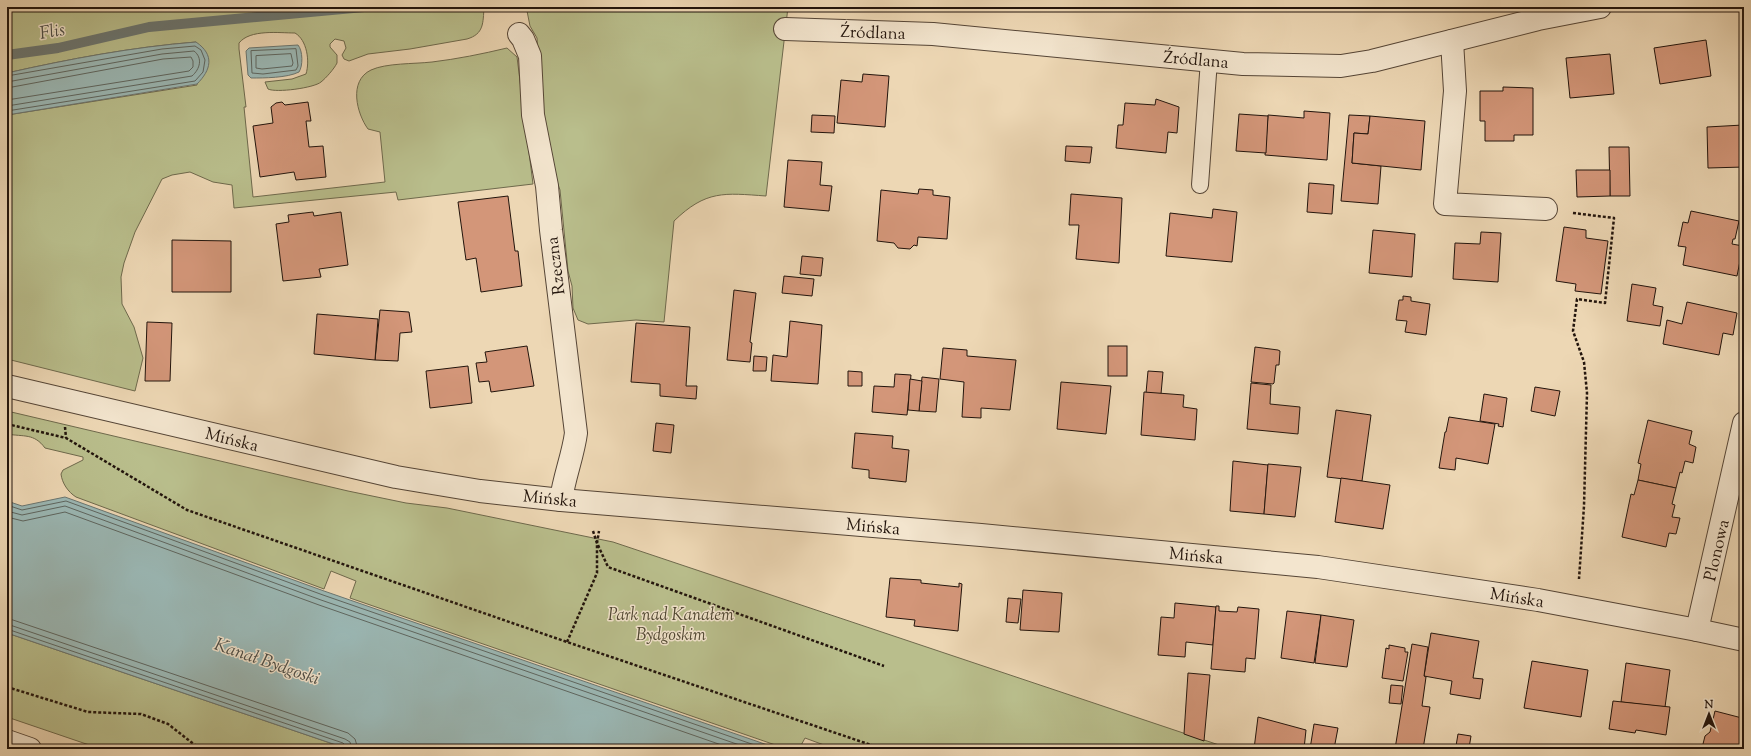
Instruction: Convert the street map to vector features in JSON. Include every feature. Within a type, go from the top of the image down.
[{"type":"street","name":"Źródlana","points":[[785,29],[933,34],[1285,66],[1341,66],[1372,61],[1538,19],[1600,7]]},
{"type":"street","name":"Rzeczna","points":[[518,34],[525,42],[530,56],[533,115],[547,186],[550,230],[576,433],[575,442],[563,481],[561,500]]},
{"type":"street","points":[[1452,41],[1455,91],[1445,204],[1546,208]]},
{"type":"street","name":"Mińska","points":[[7,386],[396,477],[480,491],[561,500],[981,535],[1318,567],[1538,600],[1744,640]]},
{"type":"street","name":"Plonowa","points":[[1697,630],[1744,423]]},
{"type":"street","points":[[7,741],[30,749]]},
{"type":"lane","points":[[1200,185],[1209,60]]},
{"type":"path","points":[[1573,213],[1614,218],[1605,303],[1577,299],[1572,331],[1584,362],[1587,393],[1584,506],[1578,582]]},
{"type":"path","points":[[7,424],[66,438],[187,510],[567,642],[883,749]]},
{"type":"path","points":[[567,642],[597,573],[597,543],[600,524]]},
{"type":"path","points":[[593,530],[608,567],[884,666]]},
{"type":"path","points":[[7,687],[88,712],[141,714],[168,724],[200,749]]},
{"type":"green space","points":[[7,7],[484,7],[483,23],[480,31],[473,37],[467,39],[410,49],[368,54],[349,61],[344,59],[342,55],[346,48],[344,41],[335,39],[330,44],[330,47],[337,55],[337,63],[332,71],[317,84],[295,89],[272,90],[268,89],[265,82],[292,79],[306,74],[308,63],[306,51],[305,46],[299,36],[295,33],[273,32],[250,36],[239,43],[253,197],[385,182],[380,132],[368,129],[358,107],[357,90],[359,82],[364,75],[371,70],[384,66],[441,61],[507,48],[517,57],[533,184],[398,200],[396,192],[234,208],[232,185],[213,182],[190,172],[172,175],[162,179],[135,232],[124,263],[121,277],[122,304],[134,327],[143,358],[135,391],[7,359],[7,115],[197,85],[196,42],[101,54],[7,73]]},
{"type":"green space","points":[[519,7],[788,7],[766,196],[727,194],[716,196],[696,204],[674,221],[664,322],[636,320],[588,324],[578,320],[573,308],[572,286],[568,271],[560,190],[549,159],[543,131],[537,38],[530,26],[527,11]]},
{"type":"green space","name":"Park nad Kanałem Bydgoskim","points":[[7,411],[348,491],[406,503],[447,508],[613,542],[1231,749],[823,749],[824,745],[805,738],[799,749],[787,749],[350,598],[356,581],[331,571],[324,589],[76,497],[70,493],[66,487],[61,474],[63,470],[83,460],[83,457],[45,448],[37,440],[28,436],[7,434]]},
{"type":"green space","points":[[7,632],[348,749],[101,749],[7,717]]},
{"type":"water","points":[[196,42],[206,52],[209,63],[202,79],[197,84],[7,115],[7,73],[101,54]]},
{"type":"water","points":[[298,45],[302,58],[299,72],[282,77],[269,78],[251,78],[248,75],[246,51],[249,48]]},
{"type":"water","name":"Kanał Bydgoski","points":[[65,497],[324,591],[779,749],[348,749],[10,634],[7,632],[7,501],[22,506]]},
{"type":"building","points":[[1706,40],[1711,76],[1660,84],[1654,48]]},
{"type":"building","points":[[1610,54],[1614,94],[1570,98],[1566,58]]},
{"type":"building","points":[[863,74],[889,76],[885,127],[837,123],[841,80],[862,82]]},
{"type":"building","points":[[1503,87],[1533,88],[1533,135],[1514,135],[1514,141],[1485,141],[1485,121],[1480,121],[1480,91],[1503,91]]},
{"type":"building","points":[[1156,99],[1179,107],[1177,133],[1168,132],[1166,153],[1116,148],[1118,125],[1123,125],[1125,103],[1155,105]]},
{"type":"building","points":[[282,102],[285,105],[308,102],[311,121],[306,121],[309,147],[323,146],[326,177],[296,180],[294,172],[260,177],[253,126],[273,123],[271,107],[276,103]]},
{"type":"building","points":[[1304,111],[1330,113],[1327,160],[1265,155],[1268,115],[1304,118]]},
{"type":"building","points":[[1239,114],[1268,116],[1266,153],[1236,151]]},
{"type":"building","points":[[812,115],[835,116],[834,133],[811,132]]},
{"type":"building","points":[[1349,115],[1370,116],[1368,134],[1354,133],[1352,163],[1381,166],[1378,204],[1341,201]]},
{"type":"building","points":[[1370,116],[1425,121],[1421,170],[1352,163],[1354,133],[1368,134]]},
{"type":"building","points":[[1743,125],[1744,167],[1708,168],[1707,127]]},
{"type":"building","points":[[1066,146],[1092,147],[1090,163],[1065,161]]},
{"type":"building","points":[[1609,147],[1629,147],[1630,196],[1610,196]]},
{"type":"building","points":[[788,160],[822,162],[820,185],[832,186],[829,211],[784,207]]},
{"type":"building","points":[[1576,170],[1610,170],[1610,196],[1577,197]]},
{"type":"building","points":[[1309,183],[1334,185],[1332,214],[1307,212]]},
{"type":"building","points":[[919,189],[933,190],[933,195],[950,197],[947,239],[918,237],[917,246],[914,245],[910,249],[898,248],[894,243],[877,241],[881,190],[918,194]]},
{"type":"building","points":[[1071,194],[1122,198],[1119,263],[1076,259],[1079,225],[1069,225]]},
{"type":"building","points":[[508,196],[515,251],[518,251],[522,286],[481,292],[476,258],[466,260],[458,202]]},
{"type":"building","points":[[1213,209],[1237,212],[1232,262],[1166,256],[1170,213],[1212,218]]},
{"type":"building","points":[[1691,211],[1739,221],[1735,239],[1733,239],[1732,244],[1743,246],[1737,276],[1683,265],[1686,247],[1678,246],[1683,222],[1688,223]]},
{"type":"building","points":[[313,212],[314,216],[341,212],[348,265],[319,269],[321,277],[283,281],[276,224],[289,222],[288,215]]},
{"type":"building","points":[[1564,227],[1586,230],[1586,238],[1608,241],[1601,294],[1575,291],[1576,284],[1556,281]]},
{"type":"building","points":[[1373,230],[1415,234],[1412,277],[1369,273]]},
{"type":"building","points":[[1481,232],[1501,233],[1498,282],[1453,279],[1455,243],[1480,244]]},
{"type":"building","points":[[172,240],[231,241],[231,292],[172,292]]},
{"type":"building","points":[[802,256],[823,258],[821,276],[800,274]]},
{"type":"building","points":[[784,276],[814,279],[812,296],[782,293]]},
{"type":"building","points":[[1632,284],[1656,288],[1653,305],[1663,307],[1660,326],[1627,321]]},
{"type":"building","points":[[734,290],[756,293],[750,342],[752,343],[750,362],[727,360]]},
{"type":"building","points":[[1403,296],[1411,297],[1411,301],[1430,304],[1426,335],[1405,332],[1407,321],[1396,320],[1399,300],[1403,300]]},
{"type":"building","points":[[1687,302],[1737,313],[1733,335],[1723,333],[1719,355],[1663,344],[1667,320],[1682,324]]},
{"type":"building","points":[[380,310],[409,312],[412,332],[400,333],[398,361],[375,360]]},
{"type":"building","points":[[317,314],[378,319],[375,360],[314,354]]},
{"type":"building","points":[[790,321],[822,325],[818,384],[771,381],[773,355],[787,357]]},
{"type":"building","points":[[147,322],[172,323],[170,381],[145,381]]},
{"type":"building","points":[[636,323],[690,327],[686,386],[697,386],[696,399],[660,396],[660,384],[631,382]]},
{"type":"building","points":[[527,346],[534,386],[491,392],[489,381],[479,382],[476,363],[487,362],[485,352]]},
{"type":"building","points":[[1108,346],[1127,346],[1127,376],[1108,376]]},
{"type":"building","points":[[1255,347],[1280,351],[1279,365],[1276,365],[1273,384],[1251,382]]},
{"type":"building","points":[[943,348],[967,350],[967,356],[1016,360],[1010,410],[981,408],[981,418],[962,417],[964,382],[940,379]]},
{"type":"building","points":[[754,356],[767,357],[766,371],[753,371]]},
{"type":"building","points":[[468,366],[472,403],[430,408],[426,371]]},
{"type":"building","points":[[848,371],[862,372],[862,386],[848,386]]},
{"type":"building","points":[[1148,371],[1163,372],[1161,394],[1146,393]]},
{"type":"building","points":[[895,374],[911,375],[907,415],[872,412],[874,386],[894,387]]},
{"type":"building","points":[[922,377],[939,379],[936,412],[919,411]]},
{"type":"building","points":[[910,379],[922,381],[919,411],[908,410]]},
{"type":"building","points":[[1061,382],[1111,386],[1106,434],[1057,429]]},
{"type":"building","points":[[1251,383],[1271,385],[1270,404],[1300,407],[1298,434],[1247,429]]},
{"type":"building","points":[[1535,387],[1560,391],[1555,416],[1531,411]]},
{"type":"building","points":[[1144,392],[1184,395],[1183,407],[1197,409],[1195,440],[1141,435]]},
{"type":"building","points":[[1484,394],[1507,398],[1503,427],[1498,426],[1499,424],[1480,421]]},
{"type":"building","points":[[1336,410],[1371,415],[1362,481],[1327,477]]},
{"type":"building","points":[[1449,417],[1495,424],[1488,464],[1456,458],[1455,470],[1439,468]]},
{"type":"building","points":[[1648,420],[1692,431],[1689,444],[1696,447],[1693,463],[1685,461],[1682,473],[1680,472],[1676,488],[1638,480],[1641,464],[1638,463]]},
{"type":"building","points":[[656,423],[674,425],[671,453],[653,451]]},
{"type":"building","points":[[855,433],[893,436],[892,448],[909,450],[906,482],[869,478],[869,470],[852,468]]},
{"type":"building","points":[[1233,461],[1268,465],[1264,514],[1230,511]]},
{"type":"building","points":[[1268,464],[1301,467],[1295,517],[1264,514]]},
{"type":"building","points":[[1341,478],[1390,485],[1383,529],[1335,522]]},
{"type":"building","points":[[1638,480],[1676,488],[1672,504],[1675,505],[1672,517],[1680,518],[1676,534],[1669,533],[1666,547],[1622,537],[1631,494],[1634,495]]},
{"type":"building","points":[[890,578],[921,580],[921,583],[959,587],[959,583],[962,584],[958,631],[914,626],[915,620],[886,617]]},
{"type":"building","points":[[1023,590],[1062,593],[1059,632],[1020,630]]},
{"type":"building","points":[[1008,598],[1021,599],[1018,623],[1006,622]]},
{"type":"building","points":[[1175,603],[1216,607],[1213,645],[1186,642],[1185,657],[1158,655],[1161,617],[1174,618]]},
{"type":"building","points":[[1216,606],[1219,606],[1219,611],[1237,612],[1238,607],[1259,609],[1255,659],[1246,658],[1245,672],[1211,669]]},
{"type":"building","points":[[1287,611],[1321,615],[1314,663],[1281,658]]},
{"type":"building","points":[[1321,615],[1354,620],[1347,667],[1315,663]]},
{"type":"building","points":[[1431,633],[1479,641],[1473,678],[1483,679],[1480,699],[1450,694],[1452,681],[1424,676]]},
{"type":"building","points":[[1412,644],[1428,647],[1422,706],[1430,707],[1423,749],[1395,749]]},
{"type":"building","points":[[1389,645],[1405,648],[1405,652],[1408,652],[1403,681],[1382,678],[1386,648],[1389,649]]},
{"type":"building","points":[[1532,661],[1588,670],[1581,717],[1524,708]]},
{"type":"building","points":[[1626,663],[1670,670],[1665,707],[1621,702]]},
{"type":"building","points":[[1188,673],[1210,675],[1204,741],[1184,734]]},
{"type":"building","points":[[1391,685],[1403,686],[1401,704],[1389,703]]},
{"type":"building","points":[[1613,701],[1670,707],[1666,735],[1636,730],[1635,733],[1609,729]]},
{"type":"building","points":[[1744,706],[1744,749],[1705,749],[1703,744],[1705,736],[1710,732],[1715,711],[1742,718]]},
{"type":"building","points":[[1258,717],[1306,730],[1304,749],[1254,749]]},
{"type":"building","points":[[1314,724],[1338,728],[1334,749],[1310,749]]},
{"type":"building","points":[[1458,734],[1471,736],[1469,748],[1456,746]]},
{"type":"waterway","name":"Flis","points":[[7,55],[58,48],[149,27],[364,7]]}]
